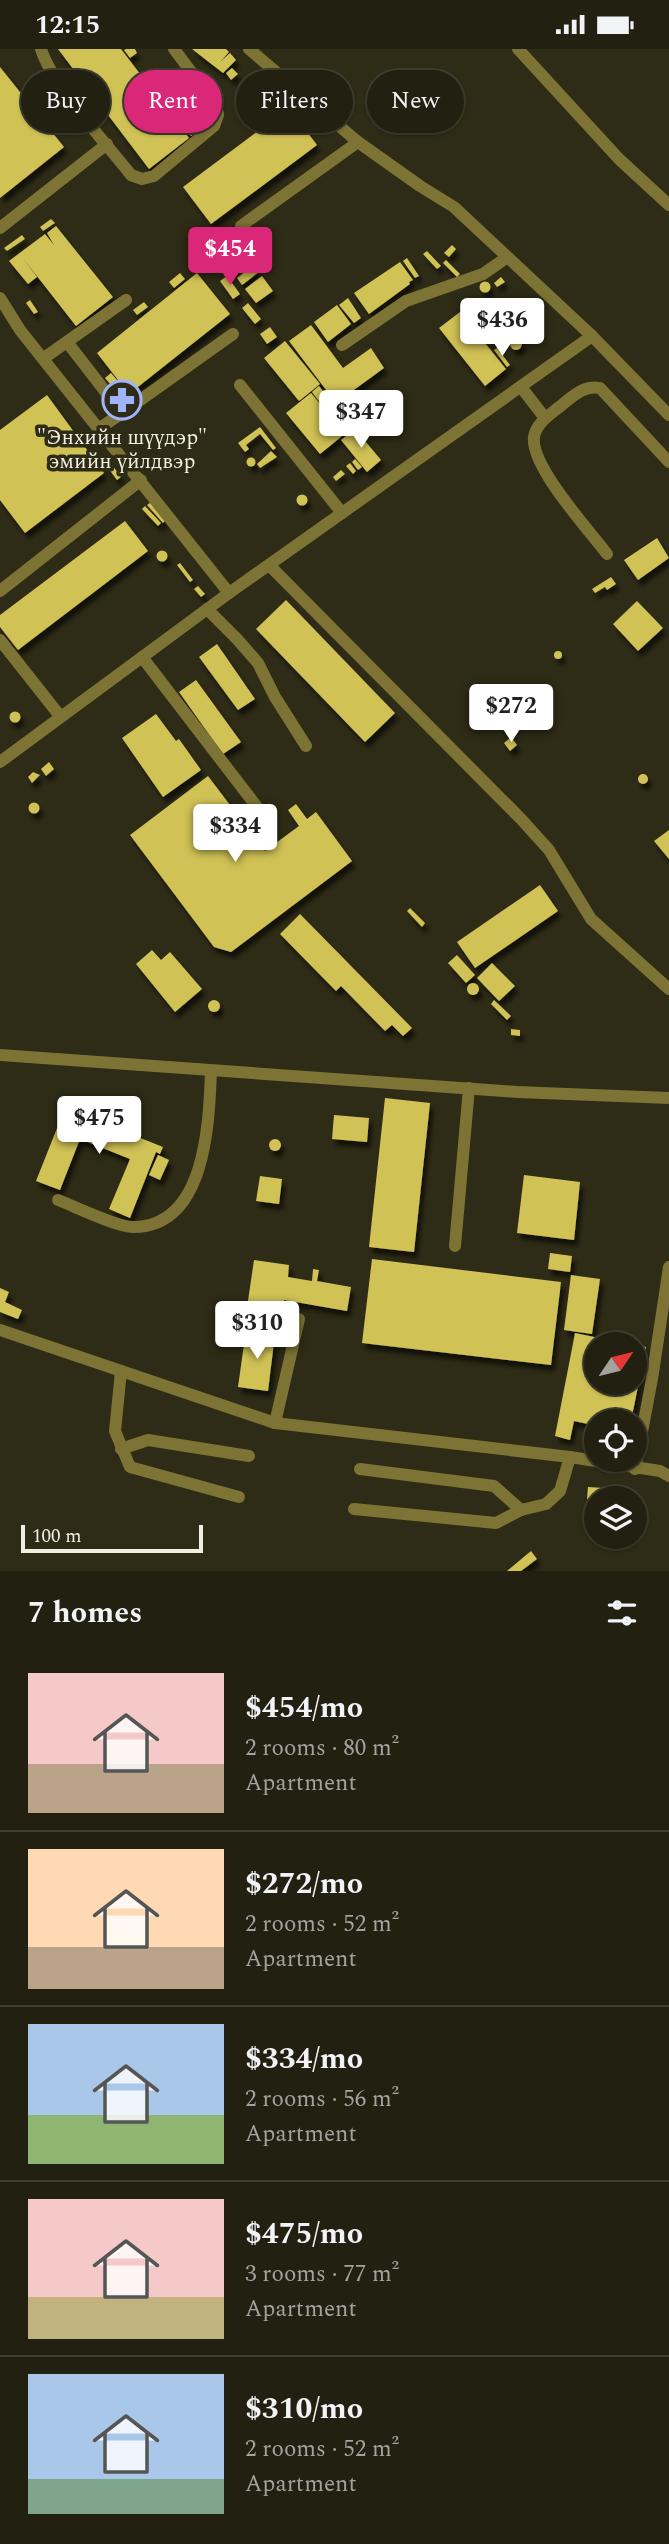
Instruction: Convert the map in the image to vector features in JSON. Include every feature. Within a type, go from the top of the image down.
[{"type":"street","points":[[41,49],[45,64],[131,175],[142,179],[154,176],[214,126],[218,115],[216,105],[174,49]]},
{"type":"street","points":[[249,49],[358,142],[454,207],[592,336],[669,415]]},
{"type":"street","points":[[518,49],[619,159],[668,202]]},
{"type":"street","points":[[241,226],[358,142]]},
{"type":"street","points":[[0,228],[107,144]]},
{"type":"street","points":[[342,345],[406,301],[472,279],[506,258]]},
{"type":"street","points":[[0,298],[20,330],[229,593]]},
{"type":"street","points":[[44,358],[126,300]]},
{"type":"street","points":[[100,428],[233,334]]},
{"type":"street","points":[[0,762],[229,593],[592,336]]},
{"type":"street","points":[[67,342],[122,412]]},
{"type":"street","points":[[240,385],[342,513]]},
{"type":"street","points":[[521,387],[545,418]]},
{"type":"street","points":[[607,554],[542,470],[534,449],[534,436],[545,418],[581,390],[600,388],[669,462]]},
{"type":"street","points":[[0,591],[141,479]]},
{"type":"street","points":[[269,565],[522,820],[549,850],[592,919],[669,989]]},
{"type":"street","points":[[207,610],[258,663],[275,697],[306,746]]},
{"type":"street","points":[[0,640],[60,716]]},
{"type":"street","points":[[142,657],[270,824]]},
{"type":"street","points":[[0,1055],[517,1093],[669,1098]]},
{"type":"street","points":[[58,1200],[131,1228],[149,1225],[177,1211],[195,1179],[208,1125],[211,1071]]},
{"type":"street","points":[[455,1247],[469,1088]]},
{"type":"street","points":[[646,1409],[667,1293],[669,1266]]},
{"type":"street","points":[[275,1423],[299,1319]]},
{"type":"street","points":[[0,1329],[275,1423],[584,1460]]},
{"type":"street","points":[[121,1371],[116,1431],[130,1467],[239,1497]]},
{"type":"street","points":[[121,1448],[148,1440],[249,1456]]},
{"type":"street","points":[[354,1509],[496,1523],[521,1510],[547,1504],[560,1491],[570,1457]]},
{"type":"street","points":[[360,1469],[494,1486],[521,1510]]},
{"type":"street","points":[[647,1470],[669,1476]]},
{"type":"building","points":[[58,49],[121,49],[137,70],[124,70],[124,133],[185,133],[189,138],[149,169],[110,118],[110,70],[74,70]]},
{"type":"building","points":[[135,49],[137,53],[130,58],[124,50]]},
{"type":"building","points":[[192,49],[226,49],[229,52],[220,62],[230,53],[236,60],[223,73]]},
{"type":"building","points":[[0,67],[21,93],[21,133],[53,133],[64,147],[0,198]]},
{"type":"building","points":[[232,68],[236,76],[231,80],[226,73]]},
{"type":"building","points":[[255,133],[308,133],[317,145],[211,224],[183,187]]},
{"type":"building","points":[[51,219],[55,223],[43,231],[40,227]]},
{"type":"building","points":[[56,226],[113,297],[76,326],[22,257],[37,277],[28,284],[9,261],[45,234],[54,245],[47,233]]},
{"type":"building","points":[[22,235],[25,239],[7,251],[4,248]]},
{"type":"building","points":[[452,245],[456,249],[449,257],[444,253]]},
{"type":"building","points":[[241,247],[251,261],[233,274],[226,263]]},
{"type":"building","points":[[427,251],[441,266],[437,269],[423,254]]},
{"type":"building","points":[[407,258],[419,276],[415,278],[403,261]]},
{"type":"building","points":[[446,260],[460,274],[457,277],[443,263]]},
{"type":"building","points":[[400,262],[413,280],[369,314],[354,293]]},
{"type":"building","points":[[254,265],[259,272],[242,285],[237,278]]},
{"type":"building","points":[[180,273],[185,279],[174,288],[169,282]]},
{"type":"building","points":[[197,273],[230,314],[129,394],[97,353]]},
{"type":"building","points":[[227,276],[240,294],[233,299],[220,281]]},
{"type":"building","points":[[262,276],[273,291],[256,303],[245,289]]},
{"type":"building","points":[[501,277],[505,282],[497,287],[494,283]]},
{"type":"building","points":[[485,282],[489,283],[489,291],[485,292],[481,291],[480,287],[481,283]]},
{"type":"building","points":[[348,298],[361,318],[354,323],[339,305]]},
{"type":"building","points":[[30,300],[38,312],[34,314],[26,303]]},
{"type":"building","points":[[527,300],[533,306],[527,312],[521,306]]},
{"type":"building","points":[[144,302],[148,307],[137,315],[133,310]]},
{"type":"building","points":[[248,303],[261,319],[255,324],[242,308]]},
{"type":"building","points":[[337,305],[351,324],[328,342],[314,322]]},
{"type":"building","points":[[460,312],[506,369],[485,386],[439,328]]},
{"type":"building","points":[[311,325],[343,368],[371,348],[384,368],[336,403],[289,341]]},
{"type":"building","points":[[270,327],[277,337],[267,344],[260,334]]},
{"type":"building","points":[[516,338],[522,344],[516,350],[510,344]]},
{"type":"building","points":[[285,341],[320,384],[299,401],[264,358]]},
{"type":"building","points":[[497,348],[510,365],[507,367],[494,350]]},
{"type":"building","points":[[111,373],[122,386],[116,391],[105,378]]},
{"type":"building","points":[[319,386],[352,428],[320,454],[286,413],[311,393],[331,417],[312,392]]},
{"type":"building","points":[[47,395],[104,473],[25,533],[0,500],[0,430]]},
{"type":"building","points":[[260,427],[276,448],[273,450],[260,434],[246,445],[249,449],[245,452],[238,443]]},
{"type":"building","points":[[355,429],[381,460],[367,472],[341,440]]},
{"type":"building","points":[[271,451],[277,457],[260,468],[257,464]]},
{"type":"building","points":[[107,458],[121,477],[117,480],[103,461]]},
{"type":"building","points":[[251,458],[255,462],[251,466],[247,462]]},
{"type":"building","points":[[355,459],[362,467],[358,470],[352,462]]},
{"type":"building","points":[[350,463],[356,471],[353,474],[346,466]]},
{"type":"building","points":[[341,470],[345,474],[336,481],[333,477]]},
{"type":"building","points":[[302,495],[306,496],[306,504],[302,505],[298,504],[297,500],[298,496]]},
{"type":"building","points":[[151,502],[166,519],[163,523],[147,505]]},
{"type":"building","points":[[145,506],[161,523],[158,526],[142,509]]},
{"type":"building","points":[[125,521],[148,551],[18,650],[0,627],[0,615]]},
{"type":"building","points":[[657,538],[669,558],[638,580],[624,560]]},
{"type":"building","points":[[162,550],[168,556],[162,562],[156,556]]},
{"type":"building","points":[[180,563],[193,580],[190,582],[177,565]]},
{"type":"building","points":[[611,577],[616,584],[595,593],[592,589]]},
{"type":"building","points":[[198,586],[205,594],[201,597],[194,589]]},
{"type":"building","points":[[286,600],[395,713],[365,742],[256,629]]},
{"type":"building","points":[[637,601],[663,628],[638,651],[613,624]]},
{"type":"building","points":[[217,644],[255,699],[238,710],[199,657]]},
{"type":"building","points":[[558,651],[562,655],[558,659],[554,655]]},
{"type":"building","points":[[196,680],[241,742],[223,754],[179,692]]},
{"type":"building","points":[[15,712],[19,713],[19,721],[15,722],[11,721],[10,717],[11,713]]},
{"type":"building","points":[[156,714],[176,741],[179,739],[201,770],[163,797],[122,738]]},
{"type":"building","points":[[511,737],[517,745],[510,751],[504,743]]},
{"type":"building","points":[[49,762],[54,769],[46,776],[41,769]]},
{"type":"building","points":[[33,772],[40,775],[32,783],[28,777]]},
{"type":"building","points":[[643,774],[647,775],[647,783],[643,784],[639,783],[638,779],[639,775]]},
{"type":"building","points":[[208,776],[265,851],[299,826],[288,810],[296,804],[307,819],[316,812],[352,861],[231,952],[214,947],[130,835]]},
{"type":"building","points":[[34,802],[40,808],[34,814],[28,808]]},
{"type":"building","points":[[669,830],[669,859],[654,841]]},
{"type":"building","points":[[540,885],[558,911],[475,968],[457,942]]},
{"type":"building","points":[[410,908],[425,923],[422,927],[407,911]]},
{"type":"building","points":[[300,914],[412,1028],[403,1036],[392,1025],[385,1031],[341,986],[336,991],[280,934]]},
{"type":"building","points":[[152,950],[161,960],[170,952],[202,989],[175,1012],[136,964]]},
{"type":"building","points":[[457,955],[475,975],[466,983],[448,963]]},
{"type":"building","points":[[492,963],[515,986],[499,1001],[477,978]]},
{"type":"building","points":[[468,984],[478,984],[478,994],[468,994]]},
{"type":"building","points":[[494,1000],[511,1016],[507,1020],[491,1004]]},
{"type":"building","points":[[209,1001],[219,1001],[219,1011],[209,1011]]},
{"type":"building","points":[[511,1029],[520,1030],[520,1036],[511,1035]]},
{"type":"building","points":[[385,1098],[430,1103],[414,1252],[369,1247]]},
{"type":"building","points":[[65,1108],[163,1147],[160,1154],[156,1152],[130,1218],[109,1209],[130,1159],[80,1139],[60,1190],[36,1181]]},
{"type":"building","points":[[334,1115],[369,1118],[367,1142],[332,1139]]},
{"type":"building","points":[[270,1140],[280,1140],[280,1150],[270,1150]]},
{"type":"building","points":[[158,1155],[169,1160],[160,1180],[149,1175]]},
{"type":"building","points":[[524,1175],[580,1182],[574,1240],[517,1233]]},
{"type":"building","points":[[260,1176],[282,1179],[279,1204],[256,1201]]},
{"type":"building","points":[[550,1253],[572,1256],[570,1272],[548,1269]]},
{"type":"building","points":[[372,1259],[561,1282],[551,1365],[362,1343]]},
{"type":"building","points":[[254,1260],[289,1265],[288,1277],[312,1281],[313,1269],[319,1270],[317,1281],[351,1287],[347,1311],[284,1300],[280,1333],[244,1328]]},
{"type":"building","points":[[571,1275],[600,1279],[592,1332],[564,1330]]},
{"type":"building","points":[[0,1288],[9,1292],[5,1302],[22,1310],[18,1319],[0,1312]]},
{"type":"building","points":[[246,1330],[275,1334],[268,1391],[238,1387]]},
{"type":"building","points":[[575,1333],[584,1335],[584,1395],[636,1395],[633,1409],[584,1409],[584,1423],[574,1421],[570,1440],[555,1436]]},
{"type":"building","points":[[531,1551],[537,1559],[521,1571],[507,1571]]},
{"type":"place","name":"\"Энхийн шүүдэр\" эмийн үйлдвэр","points":[[122,400]]}]
